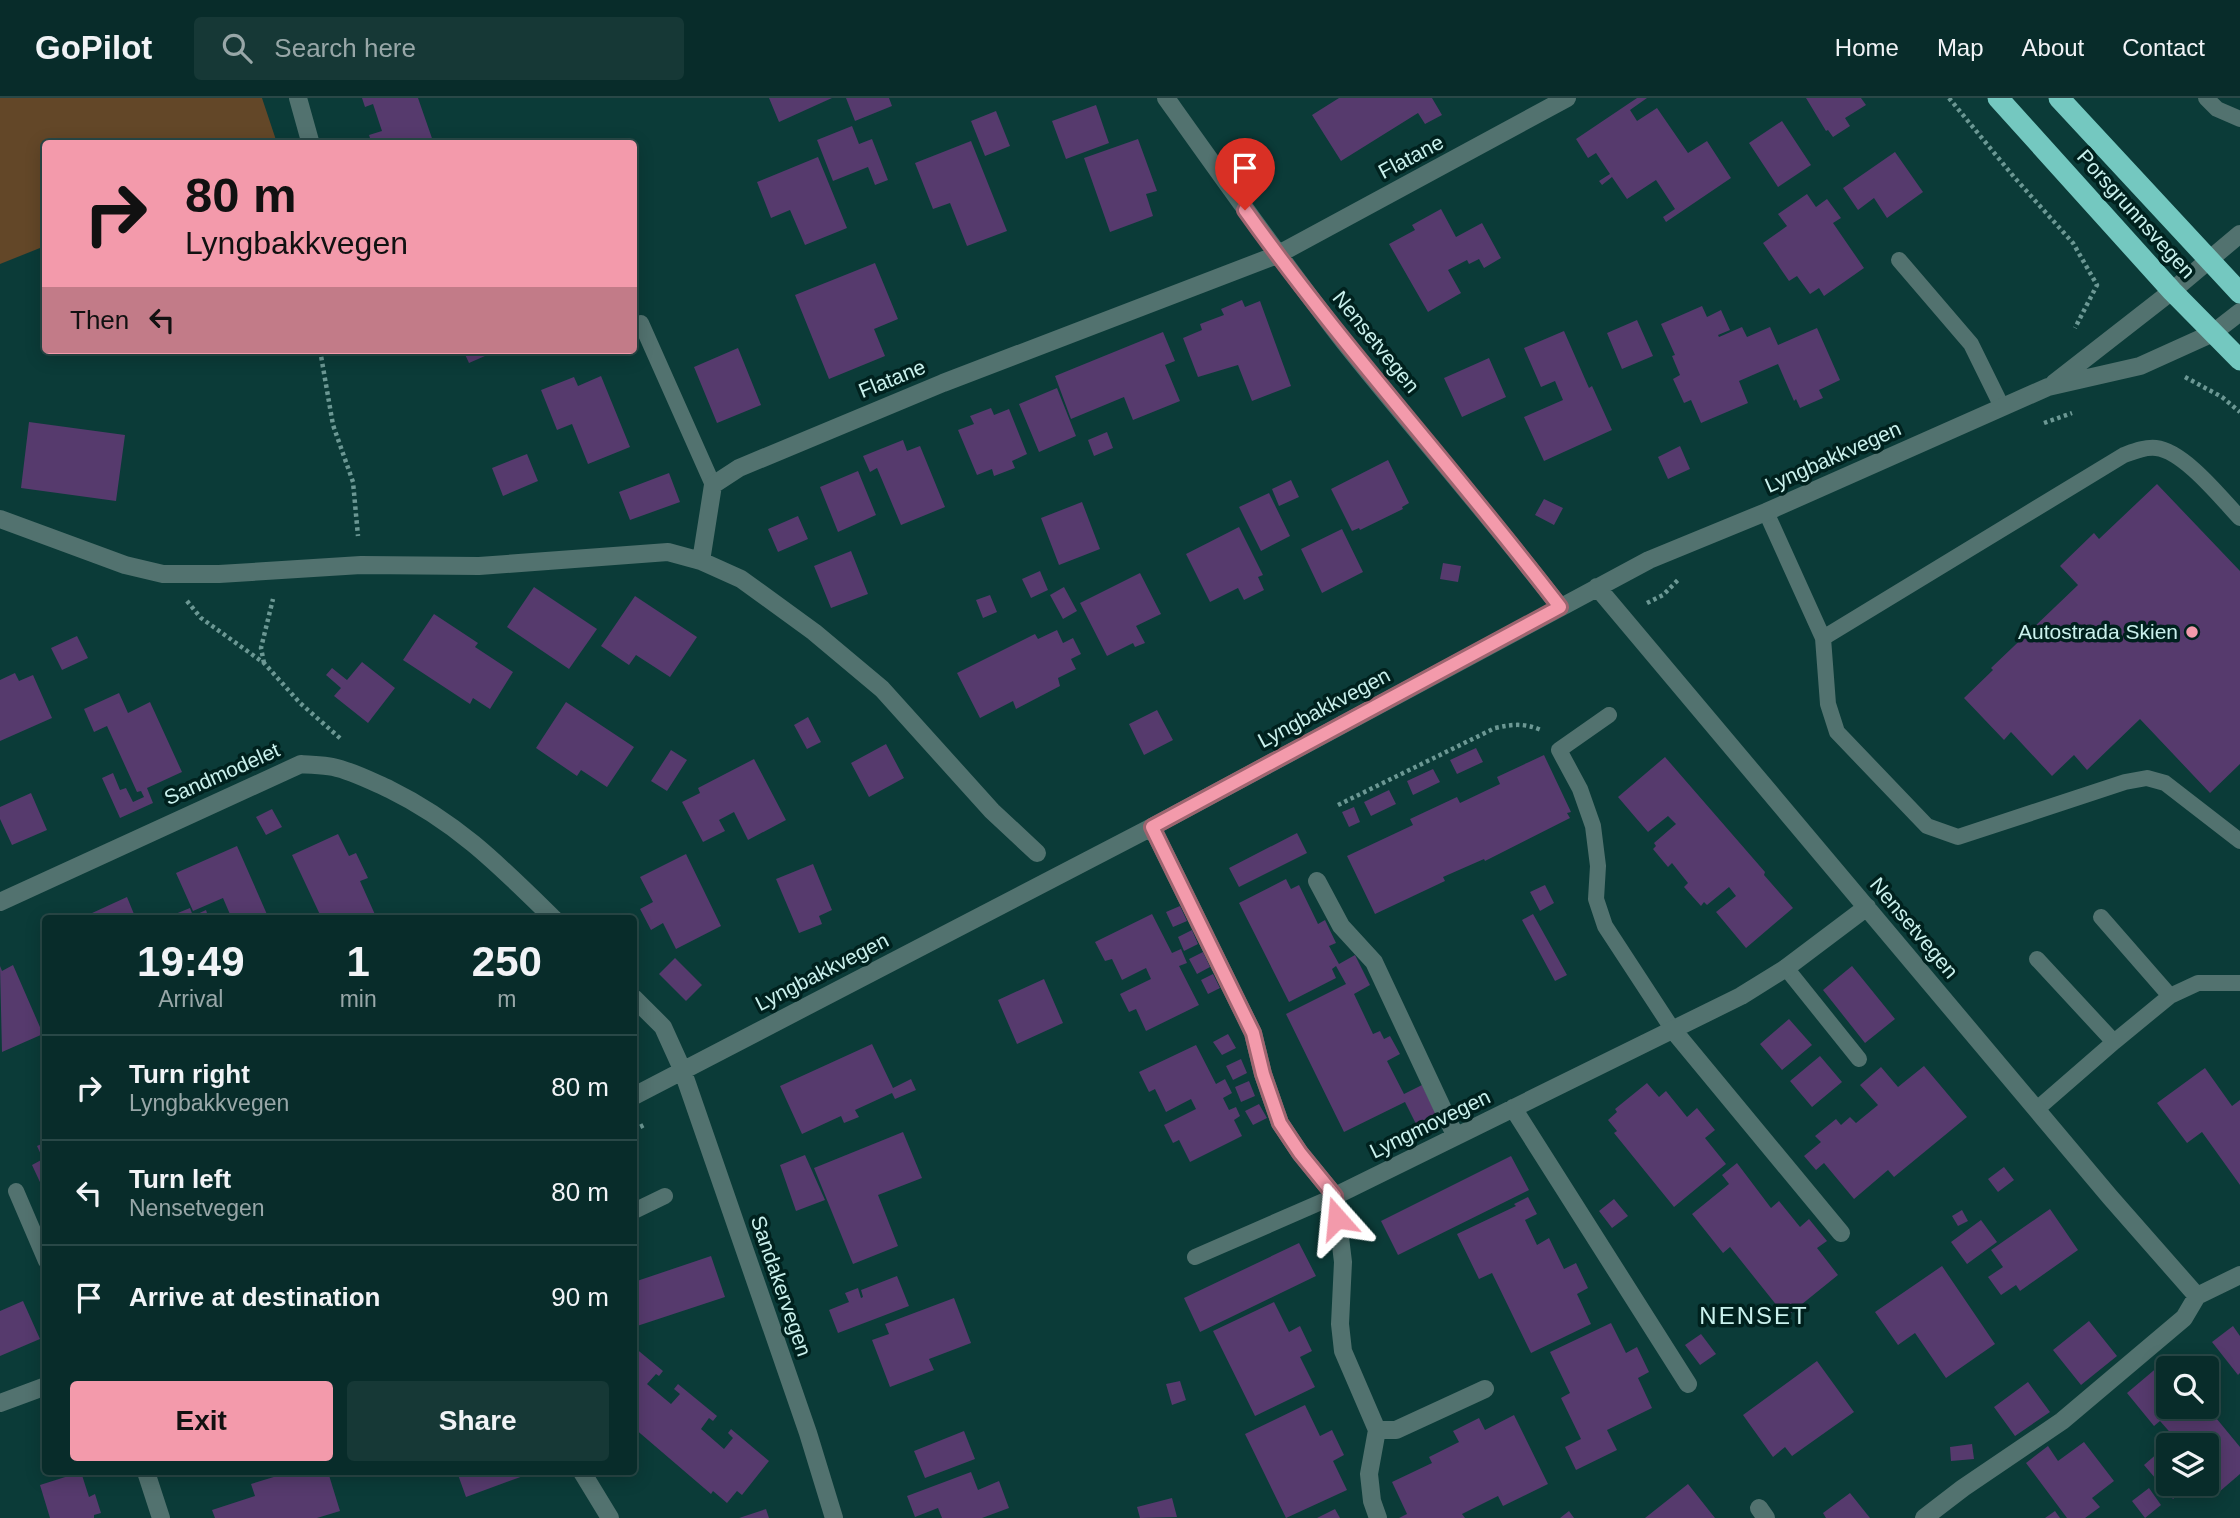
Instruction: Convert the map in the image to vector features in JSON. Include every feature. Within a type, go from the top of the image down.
[{"type":"highway","name":"Porsgrunnsvegen","points":[[1998,98],[2172,291],[2240,360]]},
{"type":"highway","name":"Porsgrunnsvegen","points":[[2059,98],[2240,293]]},
{"type":"street","points":[[298,98],[310,140]]},
{"type":"street","name":"Nensetvegen","points":[[1166,98],[1277,255],[1560,607]]},
{"type":"street","name":"Flatane","points":[[713,485],[739,468],[769,454],[943,383],[1277,255],[1566,98]]},
{"type":"street","name":"Lyngbakkvegen","points":[[2048,387],[2172,291],[2240,234]]},
{"type":"street","name":"Lyngbakkvegen","points":[[637,1094],[1152,827],[1649,560],[1766,512],[2048,387],[2140,366],[2213,332],[2240,312]]},
{"type":"street","points":[[701,561],[713,485]]},
{"type":"street","points":[[0,519],[125,565],[163,573],[219,574],[361,565],[479,566],[668,552],[701,561],[741,579],[814,632],[882,690],[992,811],[1037,853]]},
{"type":"street","name":"Nensetvegen","points":[[1597,587],[2110,1197],[2197,1296]]},
{"type":"street","name":"Sandmodelet","points":[[0,902],[301,764],[334,767],[415,802],[457,829],[492,858],[550,915]]},
{"type":"street","points":[[1152,827],[1253,1033],[1263,1074],[1280,1123],[1335,1196],[1343,1262],[1340,1324],[1343,1351],[1377,1430],[1369,1474],[1372,1501],[1378,1518]]},
{"type":"street","points":[[1317,881],[1341,926],[1374,962],[1455,1135]]},
{"type":"street","name":"Lyngmovegen","points":[[1335,1196],[1741,996],[1786,968],[1867,907]]},
{"type":"street","points":[[637,1001],[663,1027],[682,1069]]},
{"type":"street","points":[[1673,1030],[1841,1233]]},
{"type":"street","name":"Sandakervegen","points":[[682,1069],[808,1433],[834,1518]]},
{"type":"street","points":[[1513,1108],[1688,1384]]},
{"type":"street","points":[[1924,1518],[1963,1488],[2062,1421],[2184,1318],[2197,1296],[2240,1275]]},
{"type":"street","points":[[0,1403],[42,1387]]},
{"type":"street","points":[[1377,1430],[1396,1430],[1485,1389]]},
{"type":"street","points":[[147,1475],[161,1518]]},
{"type":"street","points":[[584,1475],[610,1518]]},
{"type":"lane","points":[[2206,98],[2217,109],[2240,119]]},
{"type":"lane","points":[[1899,260],[1971,344],[2002,407]]},
{"type":"lane","points":[[641,323],[713,485]]},
{"type":"lane","points":[[1823,638],[2124,455],[2143,448],[2160,448],[2182,458],[2240,518]]},
{"type":"lane","points":[[1766,512],[1823,638],[1828,704],[1837,732],[1927,826],[1958,837],[2124,782],[2147,778],[2165,783],[2240,841]]},
{"type":"lane","points":[[1609,715],[1559,750],[1580,789],[1593,826],[1598,866],[1596,900],[1605,926],[1673,1030]]},
{"type":"lane","points":[[2101,917],[2170,996]]},
{"type":"lane","points":[[2037,958],[2114,1042]]},
{"type":"lane","points":[[1786,968],[1859,1059]]},
{"type":"lane","points":[[2037,1109],[2170,996],[2198,983],[2240,983]]},
{"type":"lane","points":[[16,1191],[42,1252]]},
{"type":"lane","points":[[637,1210],[665,1196]]},
{"type":"lane","points":[[1195,1257],[1335,1196]]},
{"type":"path","points":[[1949,98],[2073,243],[2097,285],[2077,326],[2068,336]]},
{"type":"path","points":[[321,354],[333,425],[353,482],[361,565]]},
{"type":"path","points":[[2179,374],[2222,397],[2240,412]]},
{"type":"path","points":[[2033,427],[2082,410]]},
{"type":"path","points":[[264,663],[261,648],[265,625],[281,569]]},
{"type":"path","points":[[163,573],[201,618],[264,663],[300,703],[344,741]]},
{"type":"path","points":[[1621,616],[1663,595],[1681,577]]},
{"type":"path","points":[[1338,805],[1495,728],[1528,724],[1544,731],[1559,750]]},
{"type":"path","points":[[637,1128],[645,1124]]},
{"type":"shaded area","points":[[0,98],[262,98],[276,140],[42,140],[42,247],[0,264]]},
{"type":"building","points":[[362,98],[418,98],[433,140],[371,140],[369,135],[382,131],[373,104],[365,107]]},
{"type":"building","points":[[769,98],[832,98],[779,122]]},
{"type":"building","points":[[846,98],[889,98],[892,106],[855,121]]},
{"type":"building","points":[[1339,98],[1432,98],[1442,115],[1425,124],[1418,113],[1341,161],[1312,115]]},
{"type":"building","points":[[1637,98],[1647,98],[1630,110],[1637,121],[1657,108],[1688,153],[1707,141],[1731,178],[1666,222],[1663,217],[1675,209],[1656,180],[1627,199],[1612,177],[1602,185],[1599,181],[1610,174],[1596,153],[1588,158],[1576,139]]},
{"type":"building","points":[[1806,98],[1861,98],[1866,105],[1845,118],[1850,126],[1833,137],[1826,131]]},
{"type":"building","points":[[1096,105],[1109,143],[1066,159],[1052,121]]},
{"type":"building","points":[[996,111],[1010,146],[985,156],[971,121]]},
{"type":"building","points":[[1782,121],[1811,165],[1778,187],[1749,143]]},
{"type":"building","points":[[852,126],[859,144],[872,139],[888,180],[875,185],[868,167],[833,181],[817,140]]},
{"type":"building","points":[[1138,139],[1157,191],[1146,194],[1153,216],[1110,232],[1084,158]]},
{"type":"building","points":[[971,141],[1007,231],[967,246],[950,203],[933,209],[915,163]]},
{"type":"building","points":[[1262,144],[1274,161],[1262,170],[1249,153]]},
{"type":"building","points":[[1895,152],[1923,192],[1887,218],[1874,198],[1858,210],[1843,188]]},
{"type":"building","points":[[818,157],[847,228],[805,245],[790,210],[771,218],[757,182]]},
{"type":"building","points":[[1807,194],[1816,207],[1827,199],[1841,218],[1833,223],[1864,268],[1824,296],[1819,288],[1810,294],[1797,276],[1789,281],[1763,243],[1787,226],[1778,214]]},
{"type":"building","points":[[1441,209],[1456,237],[1482,223],[1501,258],[1484,268],[1479,259],[1469,264],[1467,260],[1448,270],[1461,293],[1428,312],[1389,244],[1415,230],[1412,225]]},
{"type":"building","points":[[875,263],[898,319],[874,329],[885,356],[829,379],[795,295]]},
{"type":"building","points":[[1242,300],[1245,307],[1260,301],[1291,386],[1252,401],[1238,365],[1198,377],[1183,338],[1202,330],[1200,324],[1224,315],[1221,309]]},
{"type":"building","points":[[1702,306],[1707,317],[1721,310],[1730,330],[1718,335],[1719,337],[1742,327],[1747,337],[1770,327],[1778,345],[1817,328],[1840,380],[1819,390],[1823,398],[1800,408],[1796,399],[1794,401],[1778,364],[1739,381],[1748,403],[1701,423],[1691,400],[1684,403],[1673,379],[1680,375],[1672,356],[1675,355],[1661,324]]},
{"type":"building","points":[[1637,320],[1653,356],[1622,369],[1607,333]]},
{"type":"building","points":[[1564,331],[1589,388],[1592,386],[1612,430],[1544,461],[1524,417],[1563,400],[1555,381],[1541,387],[1524,348]]},
{"type":"building","points":[[1163,332],[1175,361],[1165,365],[1180,401],[1133,420],[1124,397],[1071,419],[1055,376]]},
{"type":"building","points":[[738,348],[761,405],[717,423],[694,367]]},
{"type":"building","points":[[465,354],[489,354],[469,363]]},
{"type":"building","points":[[1489,358],[1506,397],[1462,417],[1444,378]]},
{"type":"building","points":[[601,376],[630,447],[588,464],[572,424],[557,430],[541,390],[574,377],[578,386]]},
{"type":"building","points":[[1057,388],[1076,436],[1039,452],[1019,404]]},
{"type":"building","points":[[991,408],[994,415],[1009,409],[1027,454],[1012,461],[1015,468],[994,476],[992,469],[977,475],[958,430],[974,424],[970,416]]},
{"type":"building","points":[[29,422],[125,435],[116,501],[21,488]]},
{"type":"building","points":[[1107,432],[1113,448],[1094,456],[1088,440]]},
{"type":"building","points":[[903,440],[907,451],[920,446],[945,507],[901,525],[877,468],[870,472],[863,456]]},
{"type":"building","points":[[1680,446],[1690,469],[1668,479],[1658,457]]},
{"type":"building","points":[[527,454],[538,481],[503,496],[492,468]]},
{"type":"building","points":[[1388,460],[1409,503],[1402,507],[1403,509],[1360,530],[1359,528],[1352,531],[1331,489]]},
{"type":"building","points":[[858,471],[876,515],[838,532],[820,487]]},
{"type":"building","points":[[669,473],[680,502],[630,520],[619,492]]},
{"type":"building","points":[[1291,480],[1299,497],[1279,506],[1272,489]]},
{"type":"building","points":[[2157,484],[2240,571],[2240,764],[2210,793],[2140,719],[2087,770],[2074,755],[2052,776],[2011,732],[2004,740],[1964,698],[1993,670],[1991,668],[2078,585],[2060,566],[2094,533],[2099,539]]},
{"type":"building","points":[[1269,493],[1290,536],[1261,551],[1239,507]]},
{"type":"building","points":[[1544,499],[1563,508],[1554,525],[1535,515]]},
{"type":"building","points":[[1082,502],[1100,549],[1059,565],[1041,518]]},
{"type":"building","points":[[798,516],[808,539],[778,552],[768,529]]},
{"type":"building","points":[[1239,527],[1263,575],[1258,577],[1264,590],[1244,600],[1238,588],[1210,602],[1186,554]]},
{"type":"building","points":[[1342,529],[1363,572],[1322,593],[1301,549]]},
{"type":"building","points":[[851,551],[868,594],[831,608],[814,566]]},
{"type":"building","points":[[1443,563],[1461,566],[1458,582],[1440,579]]},
{"type":"building","points":[[1040,571],[1048,590],[1031,598],[1022,579]]},
{"type":"building","points":[[1140,573],[1161,614],[1136,626],[1145,643],[1135,647],[1133,643],[1107,656],[1080,603]]},
{"type":"building","points":[[534,587],[597,629],[569,669],[507,627]]},
{"type":"building","points":[[1064,587],[1077,611],[1063,619],[1050,595]]},
{"type":"building","points":[[990,595],[997,612],[983,618],[976,600]]},
{"type":"building","points":[[635,596],[697,637],[670,677],[636,655],[629,665],[601,646]]},
{"type":"building","points":[[434,614],[478,643],[475,647],[513,672],[490,709],[473,698],[470,704],[403,660]]},
{"type":"building","points":[[1057,630],[1063,643],[1073,638],[1081,654],[1071,659],[1076,669],[1058,678],[1060,686],[1016,709],[1013,701],[980,718],[957,673],[1035,634],[1038,639]]},
{"type":"building","points":[[77,636],[88,658],[62,670],[51,648]]},
{"type":"building","points":[[362,662],[395,688],[368,723],[334,696],[341,688],[326,675],[332,668],[347,680]]},
{"type":"building","points":[[15,673],[19,681],[33,675],[52,718],[0,741],[0,680]]},
{"type":"building","points":[[119,693],[128,713],[150,702],[182,772],[147,788],[153,803],[120,818],[102,778],[113,773],[120,790],[126,788],[133,802],[144,797],[141,791],[137,792],[107,726],[94,732],[84,709]]},
{"type":"building","points":[[566,702],[634,747],[607,787],[581,770],[577,776],[536,748]]},
{"type":"building","points":[[1157,710],[1173,740],[1144,755],[1129,724]]},
{"type":"building","points":[[808,717],[821,742],[807,749],[794,725]]},
{"type":"building","points":[[886,744],[904,778],[869,797],[851,763]]},
{"type":"building","points":[[1476,748],[1483,762],[1457,774],[1450,760]]},
{"type":"building","points":[[671,750],[687,760],[667,791],[651,781]]},
{"type":"building","points":[[1544,755],[1571,812],[1567,813],[1570,818],[1485,861],[1484,859],[1443,877],[1445,881],[1375,914],[1347,856],[1413,825],[1410,819],[1457,797],[1460,803],[1500,784],[1497,777]]},
{"type":"building","points":[[1665,757],[1793,908],[1746,948],[1716,912],[1736,896],[1729,887],[1707,905],[1704,902],[1701,906],[1684,887],[1688,883],[1672,863],[1668,867],[1653,849],[1656,846],[1654,843],[1676,824],[1668,816],[1648,832],[1618,797]]},
{"type":"building","points":[[754,759],[786,820],[748,840],[734,812],[719,820],[725,831],[703,842],[682,802],[700,793],[698,788]]},
{"type":"building","points":[[1433,769],[1440,782],[1413,795],[1407,781]]},
{"type":"building","points":[[1389,790],[1396,804],[1371,816],[1364,802]]},
{"type":"building","points":[[31,793],[47,830],[12,845],[0,819],[0,807]]},
{"type":"building","points":[[1354,807],[1360,822],[1349,827],[1342,812]]},
{"type":"building","points":[[272,809],[282,827],[266,835],[256,817]]},
{"type":"building","points":[[1297,833],[1307,853],[1239,887],[1229,868]]},
{"type":"building","points":[[338,834],[349,856],[356,853],[368,878],[360,881],[375,915],[320,915],[292,855]]},
{"type":"building","points":[[237,846],[267,915],[230,915],[223,898],[193,911],[176,873]]},
{"type":"building","points":[[686,854],[721,926],[676,949],[663,923],[651,930],[640,909],[653,902],[640,877]]},
{"type":"building","points":[[813,864],[832,910],[819,916],[822,924],[799,933],[776,879]]},
{"type":"building","points":[[1286,879],[1291,889],[1299,885],[1318,924],[1325,920],[1336,943],[1329,946],[1339,964],[1355,955],[1370,985],[1354,994],[1373,1034],[1380,1031],[1384,1039],[1390,1036],[1400,1054],[1387,1061],[1404,1094],[1422,1085],[1436,1114],[1416,1124],[1405,1102],[1344,1132],[1286,1014],[1346,984],[1336,966],[1332,969],[1336,978],[1289,1002],[1239,903]]},
{"type":"building","points":[[1545,885],[1554,903],[1540,911],[1530,892]]},
{"type":"building","points":[[127,897],[134,915],[88,915]]},
{"type":"building","points":[[1180,906],[1187,921],[1173,927],[1166,912]]},
{"type":"building","points":[[190,908],[193,915],[173,915]]},
{"type":"building","points":[[206,910],[208,915],[195,915]]},
{"type":"building","points":[[1152,914],[1172,953],[1181,949],[1187,963],[1179,966],[1199,1005],[1146,1031],[1136,1009],[1129,1012],[1120,994],[1151,979],[1146,968],[1122,980],[1112,959],[1105,961],[1095,942]]},
{"type":"building","points":[[1533,914],[1567,975],[1555,981],[1522,920]]},
{"type":"building","points":[[1192,930],[1198,944],[1184,951],[1178,937]]},
{"type":"building","points":[[1203,952],[1210,967],[1197,974],[1189,959]]},
{"type":"building","points":[[675,958],[702,985],[686,1001],[659,974]]},
{"type":"building","points":[[13,965],[42,1034],[2,1052],[0,966],[2,971]]},
{"type":"building","points":[[1852,966],[1895,1019],[1865,1043],[1823,990]]},
{"type":"building","points":[[1213,974],[1220,988],[1208,994],[1201,980]]},
{"type":"building","points":[[1044,979],[1063,1023],[1017,1044],[998,1000]]},
{"type":"building","points":[[1789,1019],[1812,1045],[1782,1070],[1760,1044]]},
{"type":"building","points":[[1228,1034],[1236,1048],[1222,1055],[1213,1042]]},
{"type":"building","points":[[872,1044],[893,1088],[911,1079],[916,1090],[895,1099],[892,1093],[855,1110],[859,1117],[844,1123],[841,1116],[802,1134],[780,1086]]},
{"type":"building","points":[[1196,1045],[1216,1084],[1225,1079],[1232,1093],[1223,1098],[1229,1110],[1236,1107],[1240,1116],[1234,1120],[1242,1136],[1190,1162],[1179,1140],[1173,1143],[1164,1125],[1196,1109],[1191,1099],[1166,1112],[1155,1089],[1149,1092],[1139,1072]]},
{"type":"building","points":[[1820,1056],[1842,1082],[1812,1107],[1790,1081]]},
{"type":"building","points":[[1241,1059],[1247,1073],[1233,1080],[1226,1066]]},
{"type":"building","points":[[1924,1066],[1967,1117],[1894,1177],[1888,1170],[1854,1199],[1824,1163],[1816,1170],[1804,1156],[1821,1142],[1815,1136],[1836,1119],[1841,1125],[1850,1117],[1856,1123],[1878,1105],[1860,1085],[1881,1067],[1898,1087]]},
{"type":"building","points":[[2205,1068],[2232,1106],[2240,1100],[2240,1185],[2202,1132],[2187,1143],[2157,1103]]},
{"type":"building","points":[[1249,1081],[1255,1096],[1241,1102],[1235,1087]]},
{"type":"building","points":[[1647,1083],[1659,1097],[1666,1091],[1687,1117],[1697,1108],[1715,1130],[1705,1138],[1726,1164],[1674,1207],[1614,1133],[1617,1131],[1608,1120],[1617,1112],[1615,1109]]},
{"type":"building","points":[[1259,1104],[1267,1118],[1253,1125],[1245,1111]]},
{"type":"building","points":[[903,1132],[922,1178],[878,1195],[898,1246],[853,1264],[814,1168]]},
{"type":"building","points":[[42,1144],[42,1157],[37,1146]]},
{"type":"building","points":[[805,1155],[825,1200],[796,1211],[780,1165]]},
{"type":"building","points":[[1511,1156],[1529,1190],[1398,1255],[1381,1221]]},
{"type":"building","points":[[42,1160],[42,1186],[32,1165]]},
{"type":"building","points":[[1737,1163],[1771,1208],[1779,1201],[1800,1227],[1809,1219],[1827,1241],[1817,1248],[1838,1275],[1786,1317],[1730,1247],[1723,1253],[1692,1214],[1729,1184],[1722,1175]]},
{"type":"building","points":[[2004,1167],[2014,1180],[1998,1192],[1988,1179]]},
{"type":"building","points":[[1528,1197],[1537,1214],[1525,1220],[1537,1245],[1549,1238],[1564,1269],[1576,1263],[1588,1288],[1577,1294],[1591,1324],[1531,1353],[1492,1273],[1479,1279],[1457,1234],[1516,1206],[1514,1204]]},
{"type":"building","points":[[1614,1199],[1628,1216],[1612,1228],[1599,1211]]},
{"type":"building","points":[[2050,1209],[2078,1250],[2020,1291],[2016,1285],[2001,1295],[1988,1277],[2003,1267],[1991,1250]]},
{"type":"building","points":[[1962,1210],[1968,1221],[1958,1226],[1952,1216]]},
{"type":"building","points":[[1981,1220],[1997,1242],[1967,1264],[1951,1242]]},
{"type":"building","points":[[1299,1243],[1316,1276],[1200,1332],[1184,1298]]},
{"type":"building","points":[[711,1256],[725,1297],[637,1326],[637,1281]]},
{"type":"building","points":[[1942,1266],[1995,1344],[1946,1378],[1915,1333],[1898,1345],[1875,1312]]},
{"type":"building","points":[[897,1276],[909,1306],[838,1333],[829,1310],[849,1302],[845,1293],[858,1288],[861,1298],[861,1290]]},
{"type":"building","points":[[954,1298],[971,1343],[929,1359],[934,1370],[890,1387],[872,1340],[889,1334],[885,1324]]},
{"type":"building","points":[[23,1301],[40,1339],[0,1356],[0,1311]]},
{"type":"building","points":[[1274,1302],[1289,1332],[1300,1326],[1312,1351],[1300,1357],[1315,1387],[1255,1416],[1213,1331]]},
{"type":"building","points":[[2089,1321],[2117,1356],[2081,1385],[2053,1350]]},
{"type":"building","points":[[1611,1323],[1626,1353],[1637,1347],[1649,1372],[1638,1378],[1652,1408],[1607,1430],[1617,1450],[1576,1470],[1565,1447],[1581,1439],[1561,1398],[1570,1393],[1550,1352]]},
{"type":"building","points":[[2233,1326],[2240,1336],[2238,1375],[2212,1342]]},
{"type":"building","points":[[1701,1334],[1716,1354],[1700,1365],[1685,1345]]},
{"type":"building","points":[[637,1349],[663,1371],[647,1384],[671,1404],[680,1394],[674,1389],[678,1384],[717,1416],[713,1421],[709,1418],[701,1429],[724,1449],[733,1438],[728,1433],[731,1429],[769,1461],[742,1495],[737,1491],[727,1503],[713,1491],[711,1494],[637,1431]]},
{"type":"building","points":[[1817,1361],[1854,1412],[1792,1456],[1785,1447],[1773,1457],[1743,1415]]},
{"type":"building","points":[[2156,1369],[2156,1419],[2217,1419],[2240,1447],[2240,1474],[2219,1492],[2219,1433],[2171,1433],[2160,1421],[2154,1426],[2127,1393]]},
{"type":"building","points":[[1180,1381],[1186,1400],[1172,1405],[1166,1384]]},
{"type":"building","points":[[2028,1382],[2050,1412],[2015,1436],[1994,1407]]},
{"type":"building","points":[[1305,1405],[1320,1436],[1332,1430],[1344,1455],[1333,1461],[1347,1490],[1286,1518],[1245,1434]]},
{"type":"building","points":[[1514,1415],[1548,1484],[1503,1506],[1498,1496],[1462,1514],[1465,1518],[1399,1518],[1407,1514],[1392,1482],[1432,1463],[1429,1457],[1459,1442],[1453,1431],[1479,1418],[1485,1430]]},
{"type":"building","points":[[964,1431],[975,1459],[925,1478],[914,1451]]},
{"type":"building","points":[[2084,1442],[2114,1481],[2092,1498],[2100,1507],[2085,1518],[2067,1518],[2026,1463],[2048,1446],[2058,1461]]},
{"type":"building","points":[[1972,1444],[1974,1459],[1951,1461],[1950,1447]]},
{"type":"building","points":[[2156,1455],[2156,1479],[2144,1465]]},
{"type":"building","points":[[971,1472],[978,1490],[999,1481],[1009,1508],[982,1518],[942,1518],[938,1508],[915,1517],[907,1496]]},
{"type":"building","points":[[72,1475],[82,1475],[89,1497],[95,1494],[101,1513],[94,1515],[94,1518],[50,1518],[40,1485]]},
{"type":"building","points":[[280,1475],[329,1475],[340,1511],[317,1518],[215,1518],[212,1510],[255,1496],[251,1484]]},
{"type":"building","points":[[458,1475],[526,1475],[466,1497]]},
{"type":"building","points":[[1688,1484],[1715,1518],[1645,1518]]},
{"type":"building","points":[[2149,1488],[2161,1505],[2145,1518],[2132,1501]]},
{"type":"building","points":[[1850,1493],[1870,1518],[1826,1518],[1823,1513]]},
{"type":"building","points":[[1172,1498],[1177,1517],[1140,1518],[1137,1507]]},
{"type":"building","points":[[766,1509],[769,1518],[739,1518]]},
{"type":"building","points":[[1335,1509],[1340,1518],[1317,1518]]},
{"type":"building","points":[[1569,1511],[1574,1518],[1560,1518]]},
{"type":"building","points":[[2055,1511],[2060,1518],[2045,1518]]},
{"type":"place","name":"Autostrada Skien","points":[[2192,632]]},
{"type":"district","name":"NENSET","points":[[1754,1316]]},
{"type":"route","points":[[1245,210],[1348,345],[1512,544],[1560,607],[1152,827],[1253,1033],[1263,1074],[1280,1123],[1335,1196],[1337,1218]]}]
